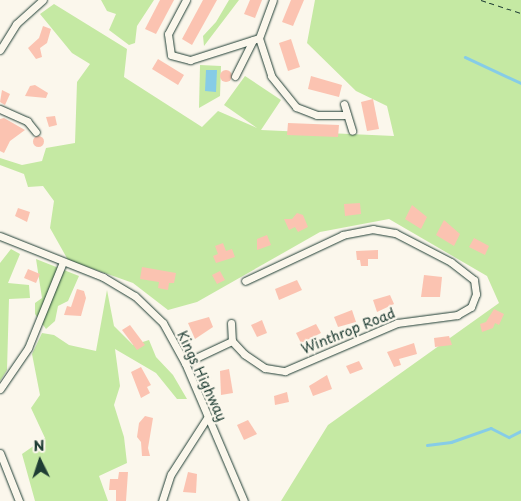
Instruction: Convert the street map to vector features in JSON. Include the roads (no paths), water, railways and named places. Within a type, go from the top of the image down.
[{"type":"street","points":[[0,50],[4,41],[28,12],[43,0]]},
{"type":"street","points":[[186,0],[168,34],[171,55],[190,60],[256,39]]},
{"type":"street","points":[[235,76],[256,39],[273,0]]},
{"type":"street","points":[[0,34],[4,41]]},
{"type":"street","points":[[256,39],[272,76],[296,107],[317,115],[347,115]]},
{"type":"street","points":[[344,104],[352,131]]},
{"type":"street","points":[[0,108],[27,121],[36,132]]},
{"type":"street","name":"Winthrop Road","points":[[232,341],[244,354],[265,368],[285,371],[397,323],[457,315],[471,307],[476,294],[474,280],[452,262],[395,233],[373,229],[343,235],[245,281]]},
{"type":"street","name":"Kings Highway","points":[[0,236],[103,277],[135,296],[163,323],[184,363],[244,501]]},
{"type":"street","points":[[0,390],[28,348],[63,262]]},
{"type":"street","points":[[184,363],[232,341],[230,323]]},
{"type":"street","points":[[162,501],[171,474],[207,418]]},
{"type":"street","points":[[0,453],[19,501]]},
{"type":"water","points":[[206,70],[217,70],[216,92],[205,91]]},
{"type":"waterway","points":[[465,57],[521,83]]},
{"type":"waterway","points":[[427,445],[451,442],[491,428],[509,437],[521,431]]}]
